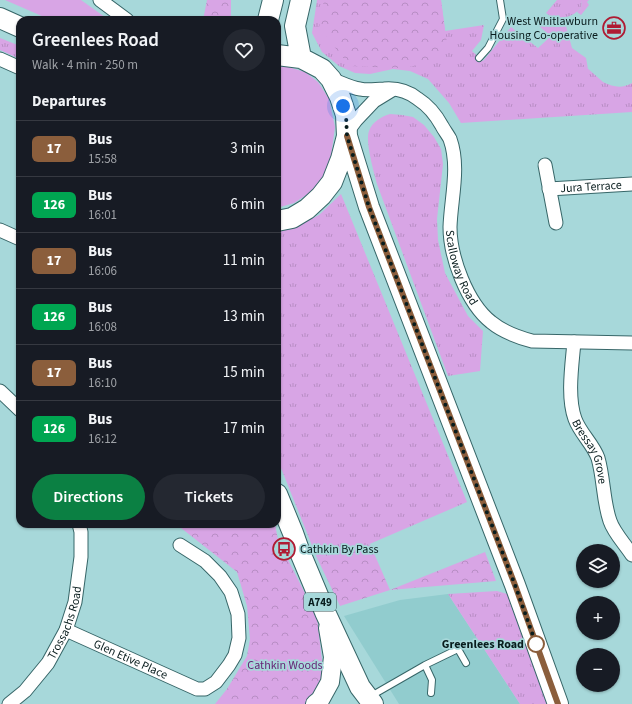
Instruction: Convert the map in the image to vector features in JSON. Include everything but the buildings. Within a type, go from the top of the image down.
[{"type":"main road","points":[[269,16],[273,0]]},
{"type":"main road","points":[[301,0],[295,26],[301,58]]},
{"type":"main road","points":[[0,18],[16,25]]},
{"type":"main road","points":[[281,56],[301,58],[322,70],[331,79],[340,97],[346,115],[347,134],[369,207],[515,585],[558,704]]},
{"type":"main road","points":[[281,221],[292,218],[307,209],[321,196],[332,182],[341,160],[347,134]]},
{"type":"main road","name":"A749","points":[[281,504],[325,612],[360,688],[371,701]]},
{"type":"main road","points":[[316,704],[320,700],[330,682],[333,657],[325,612]]},
{"type":"street","points":[[100,0],[122,16]]},
{"type":"street","points":[[0,59],[16,66]]},
{"type":"street","name":"Scalloway Road","points":[[331,79],[359,89],[402,90],[410,93],[424,103],[435,114],[450,139],[454,160],[454,191],[450,226],[451,244],[455,261],[471,299],[482,314],[491,322],[504,331],[517,337],[532,341],[632,344]]},
{"type":"street","points":[[347,134],[356,120],[374,101],[394,90]]},
{"type":"street","points":[[545,165],[556,223]]},
{"type":"street","name":"Jura Terrace","points":[[549,189],[632,184]]},
{"type":"street","points":[[0,230],[16,237]]},
{"type":"street","name":"Bressay Grove","points":[[574,342],[571,385],[572,409],[580,430],[597,457],[602,473],[605,502],[610,522],[632,554]]},
{"type":"street","points":[[1,392],[16,406]]},
{"type":"street","name":"Trossachs Road","points":[[9,704],[25,691],[48,663],[66,630],[74,602],[81,557],[80,528]]},
{"type":"street","name":"Glen Etive Place","points":[[66,630],[197,689],[205,689],[216,682],[229,666],[235,655],[239,638],[238,614],[231,592],[220,576],[205,561],[180,545]]},
{"type":"lane","points":[[479,58],[488,48],[503,19],[500,0]]},
{"type":"lane","points":[[371,701],[426,665],[458,649],[466,663]]},
{"type":"lane","points":[[426,665],[432,680],[431,693]]},
{"type":"shaded area","points":[[448,594],[520,704],[399,704],[344,616],[400,600]]},
{"type":"green space","points":[[5,0],[81,0],[103,16],[42,16]]},
{"type":"green space","points":[[207,0],[231,0],[231,16],[204,16]]},
{"type":"green space","points":[[317,0],[441,0],[445,31],[484,25],[481,40],[472,51],[483,61],[511,27],[538,48],[551,36],[603,82],[618,87],[632,83],[632,112],[461,123],[449,103],[428,79],[410,71],[393,69],[370,74],[355,73],[339,66],[322,52],[312,33]]},
{"type":"green space","points":[[324,0],[441,0],[447,44],[426,65],[397,68],[350,66],[319,28]]},
{"type":"green space","points":[[557,0],[582,0],[581,8],[571,15],[553,18],[546,13]]},
{"type":"green space","points":[[582,0],[589,0],[587,2],[589,5],[581,15],[577,12],[581,8]]},
{"type":"green space","points":[[539,26],[566,26],[572,48],[586,58],[588,69]]},
{"type":"green space","points":[[0,38],[16,44],[16,57],[0,50]]},
{"type":"green space","points":[[281,66],[285,66],[305,72],[318,82],[329,99],[335,127],[331,156],[324,176],[311,192],[294,203],[281,207]]},
{"type":"green space","points":[[390,114],[413,117],[424,125],[434,137],[441,149],[443,164],[437,219],[438,240],[445,273],[468,316],[483,331],[480,371],[448,376],[377,184],[370,157],[368,136],[370,128],[375,122]]},
{"type":"green space","points":[[341,194],[467,502],[358,549],[317,558],[281,468],[281,230],[289,230],[319,215]]},
{"type":"green space","name":"Cathkin Woods","points":[[181,528],[276,528],[278,540],[317,617],[324,678],[309,704],[215,704],[227,689],[247,656],[250,639],[247,606],[237,572]]},
{"type":"green space","points":[[370,544],[390,590],[340,606],[317,558],[358,549]]},
{"type":"green space","points":[[485,552],[496,581],[390,590]]},
{"type":"green space","points":[[497,591],[507,594],[547,704],[520,704],[448,594]]},
{"type":"bus line","name":"17","points":[[347,136],[369,207],[515,585],[558,704]]},
{"type":"place","name":"West Whitlawburn Housing Co-operative","points":[[614,28]]},
{"type":"place","name":"Cathkin By Pass","points":[[284,549]]},
{"type":"place","name":"Greenlees Road","points":[[536,644]]},
{"type":"route","points":[[343,106],[346,115],[347,136],[369,207],[515,585],[536,644]]}]
